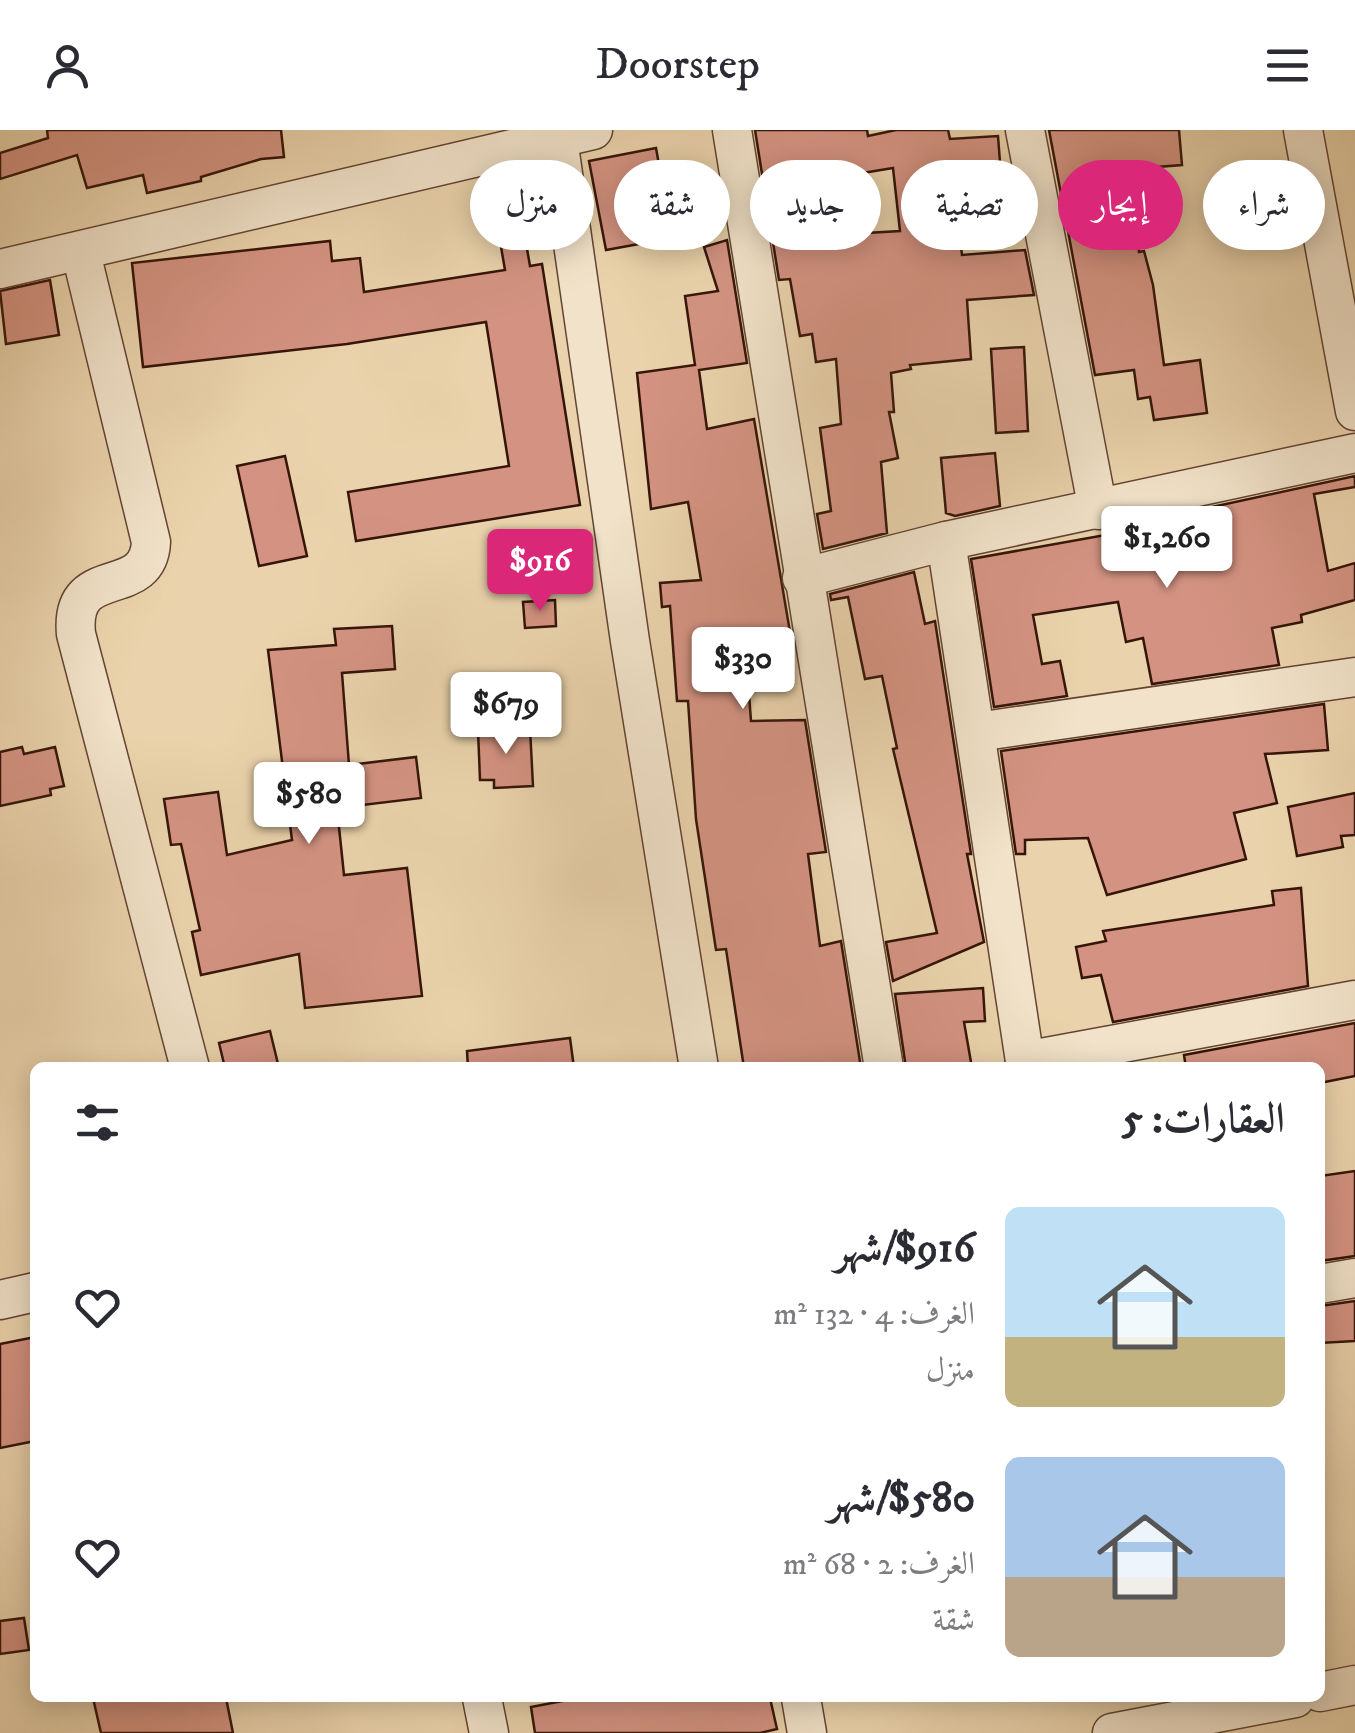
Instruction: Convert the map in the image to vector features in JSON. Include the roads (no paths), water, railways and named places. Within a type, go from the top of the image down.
[{"type":"street","points":[[732,130],[883,1062]]},
{"type":"street","points":[[1025,130],[1098,510]]},
{"type":"street","points":[[1303,130],[1355,411]]},
{"type":"street","points":[[0,269],[575,135],[630,641],[698,1062]]},
{"type":"street","points":[[81,252],[150,542],[146,566],[136,575],[98,585],[85,594],[75,620],[76,634],[188,1062]]},
{"type":"street","points":[[802,578],[946,541],[1355,453]]},
{"type":"street","points":[[946,541],[1026,1062]]},
{"type":"street","points":[[977,732],[1355,677]]},
{"type":"street","points":[[1036,1062],[1355,1000]]},
{"type":"street","points":[[1325,1283],[1355,1278]]},
{"type":"street","points":[[0,1300],[30,1293]]},
{"type":"street","points":[[1325,1691],[1355,1685]]},
{"type":"street","points":[[483,1702],[489,1733]]},
{"type":"street","points":[[802,1702],[806,1733]]},
{"type":"street","points":[[1119,1720],[1208,1724],[1258,1719],[1288,1702]]}]
